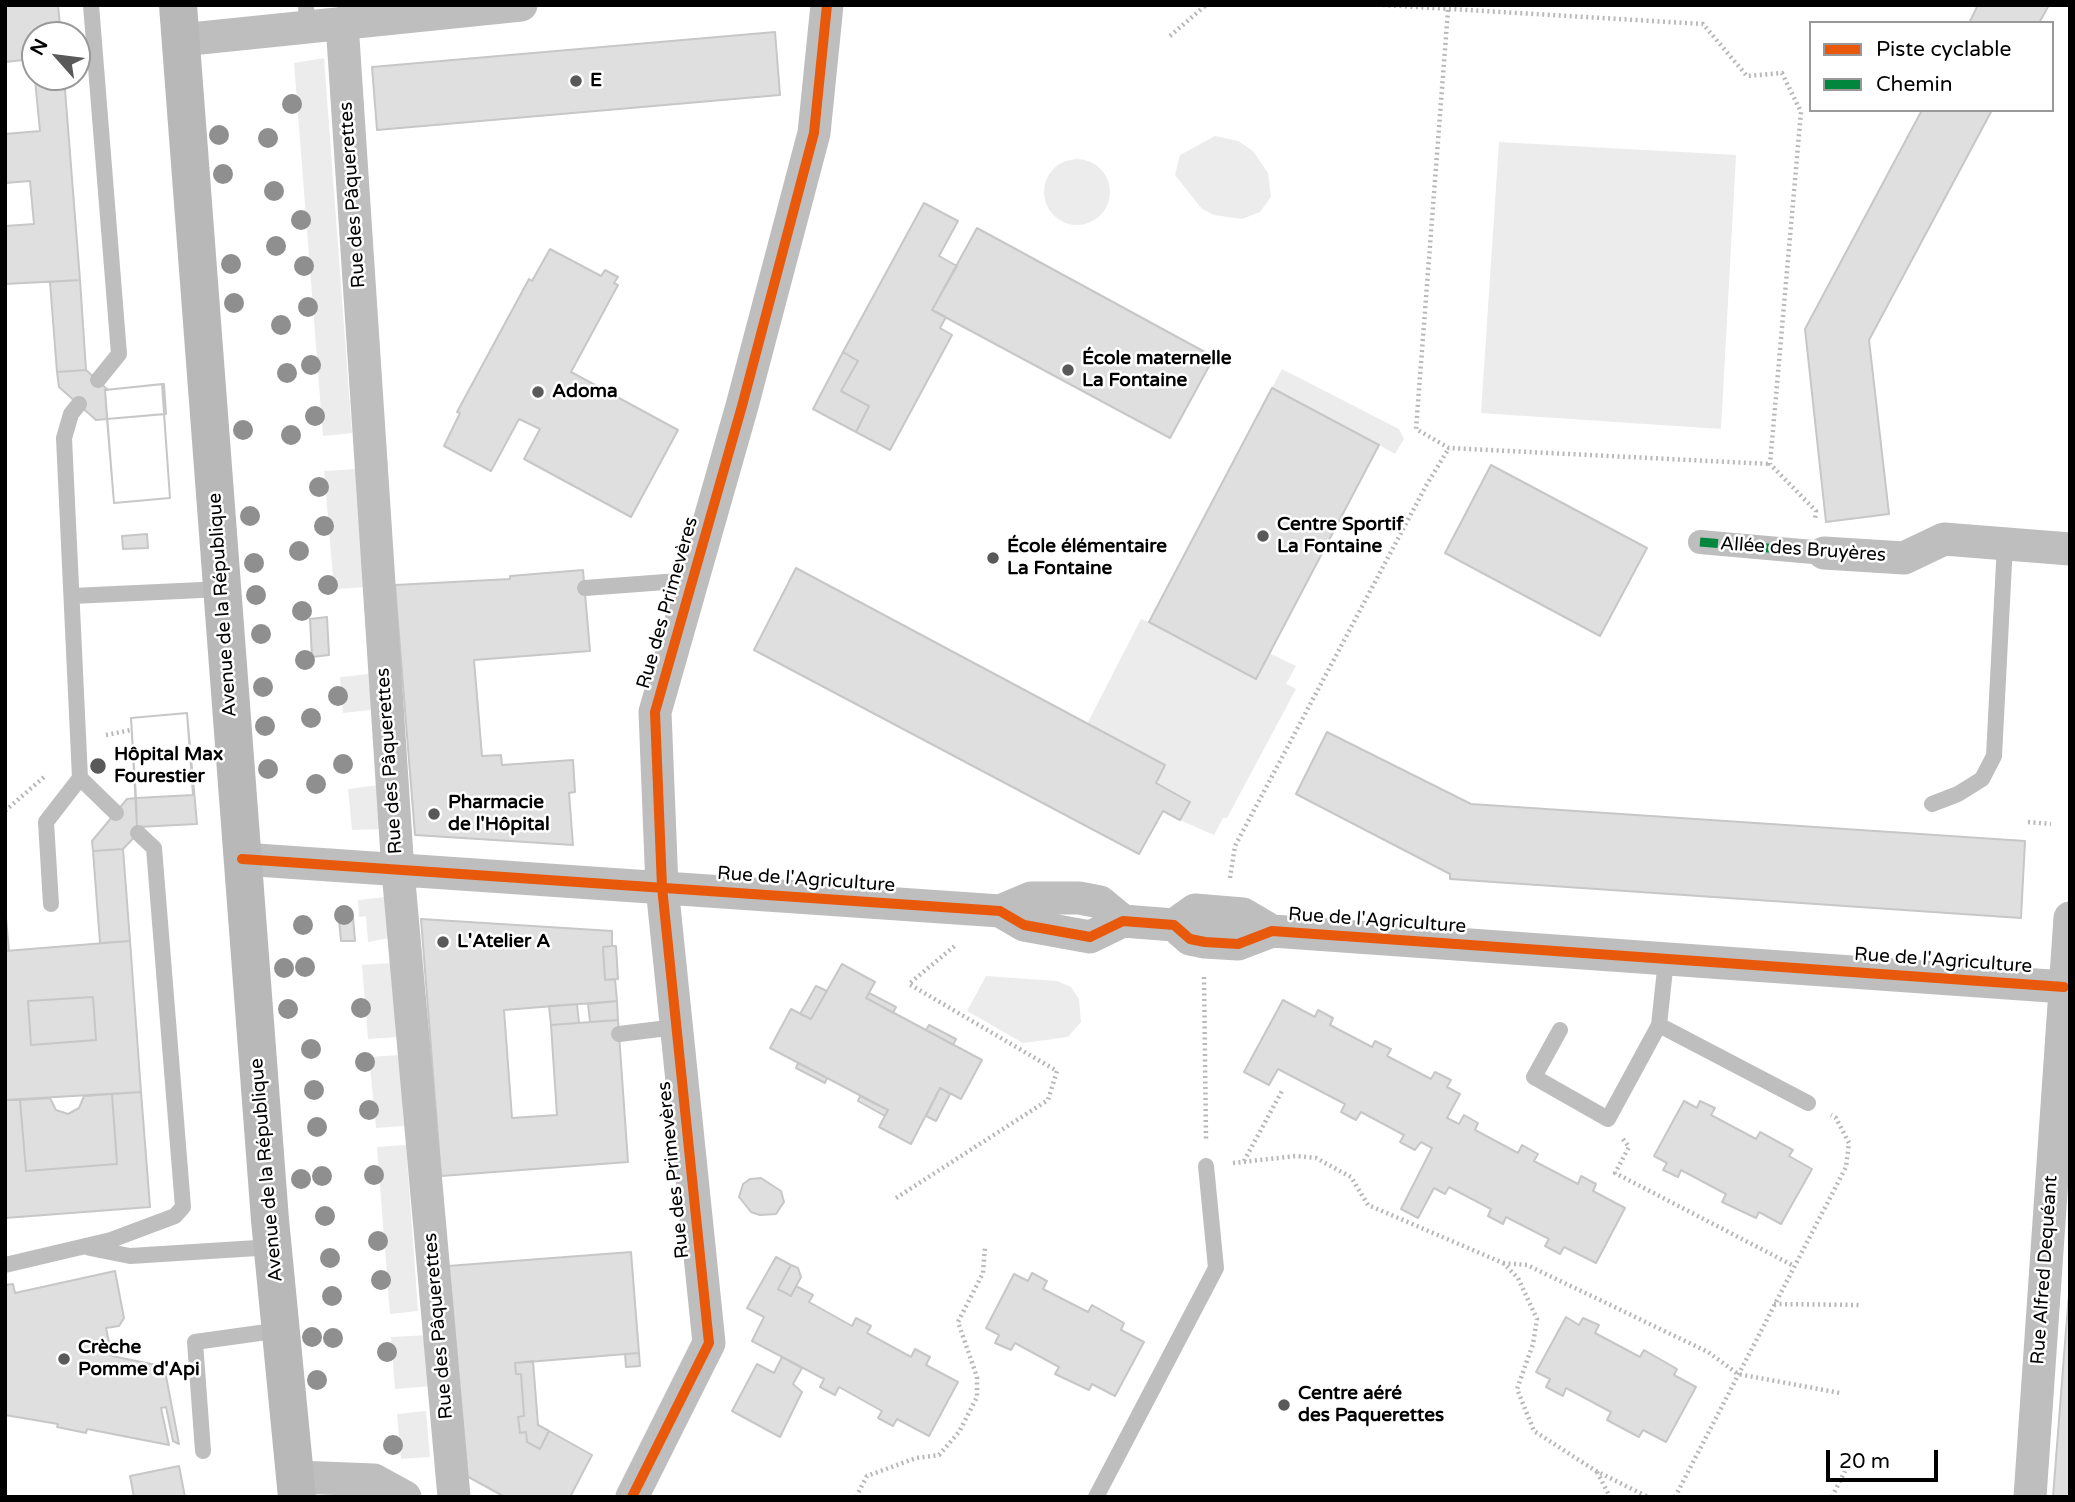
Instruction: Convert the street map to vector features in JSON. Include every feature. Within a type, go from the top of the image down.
[{"type":"main road","name":"Avenue de la République","points":[[179,23],[273,1247],[296,1487]]},
{"type":"street","points":[[179,23],[306,16],[342,23],[521,5]]},
{"type":"street","name":"Rue des Primevères","points":[[632,1497],[709,1343],[662,887],[655,712],[746,393],[814,134],[827,5]]},
{"type":"street","name":"Rue des Pâquerettes","points":[[342,23],[398,871],[454,1497]]},
{"type":"street","name":"Allée des Bruyères","points":[[1700,542],[1904,558],[1944,539],[2070,550]]},
{"type":"street","name":"Rue de l'Agriculture","points":[[242,859],[1000,911],[1024,925],[1090,936],[1123,921],[1174,925],[1195,910],[1243,914],[1272,932],[2064,987]]},
{"type":"street","name":"Rue Alfred Dequéant","points":[[2030,1497],[2070,918]]},
{"type":"street","points":[[296,1487],[374,1480],[405,1497]]},
{"type":"lane","points":[[91,5],[119,354],[98,380]]},
{"type":"lane","points":[[51,904],[46,822],[80,778],[65,438],[71,414],[79,404]]},
{"type":"lane","points":[[1932,804],[1958,794],[1982,779],[1993,756],[2006,544]]},
{"type":"lane","points":[[585,588],[692,580]]},
{"type":"lane","points":[[72,596],[223,589]]},
{"type":"lane","points":[[80,778],[116,813]]},
{"type":"lane","points":[[5,1265],[88,1247],[165,1221],[176,1216],[183,1207],[154,848],[138,833]]},
{"type":"lane","points":[[1560,1030],[1534,1077],[1608,1119],[1659,1025],[1666,960]]},
{"type":"lane","points":[[1659,1025],[1808,1103]]},
{"type":"lane","points":[[619,1034],[676,1027]]},
{"type":"lane","points":[[1096,1497],[1216,1268],[1206,1166]]},
{"type":"lane","points":[[88,1247],[130,1256],[273,1247]]},
{"type":"lane","points":[[203,1451],[195,1342],[281,1330]]},
{"type":"path","points":[[1170,36],[1206,5]]},
{"type":"path","points":[[1383,5],[1703,24],[1747,76],[1782,73],[1801,111],[1777,415],[1770,464]]},
{"type":"path","points":[[1448,10],[1416,429],[1449,448],[1770,464],[1816,511],[1818,553]]},
{"type":"path","points":[[1228,886],[1236,846],[1427,484],[1449,448]]},
{"type":"path","points":[[2028,822],[2051,824]]},
{"type":"path","points":[[896,1198],[1048,1100],[1057,1071],[909,984],[959,943]]},
{"type":"path","points":[[1204,966],[1206,1166],[1296,1156],[1316,1158],[1351,1177],[1368,1205],[1503,1263],[1527,1265],[1708,1352],[1738,1374],[1840,1393]]},
{"type":"path","points":[[1244,1162],[1283,1089]]},
{"type":"path","points":[[1675,1497],[1846,1167],[1849,1143],[1836,1118],[1808,1103]]},
{"type":"path","points":[[1608,1119],[1629,1147],[1615,1173],[1794,1266]]},
{"type":"path","points":[[856,1497],[867,1476],[916,1458],[939,1455],[959,1432],[977,1398],[977,1377],[958,1322],[983,1273],[985,1247]]},
{"type":"path","points":[[1503,1263],[1518,1278],[1537,1319],[1533,1344],[1517,1389],[1534,1431],[1597,1471],[1648,1497]]},
{"type":"path","points":[[1774,1304],[1860,1305]]},
{"type":"path","points":[[1597,1471],[1611,1497]]},
{"type":"path","points":[[1832,1497],[1845,1471]]},
{"type":"shaded area","points":[[324,58],[352,433],[323,436],[294,63]]},
{"type":"shaded area","points":[[1215,136],[1238,141],[1253,151],[1268,173],[1271,197],[1260,212],[1242,219],[1214,215],[1202,209],[1175,175],[1180,155]]},
{"type":"shaded area","points":[[1499,142],[1736,155],[1721,429],[1481,413]]},
{"type":"shaded area","points":[[1071,159],[1083,159],[1095,164],[1105,174],[1110,192],[1108,205],[1095,220],[1083,225],[1071,225],[1059,220],[1049,210],[1044,198],[1044,186],[1049,174],[1059,164]]},
{"type":"shaded area","name":"Centre Sportif La Fontaine","points":[[1282,369],[1399,429],[1404,439],[1395,454],[1379,445],[1269,653],[1296,666],[1286,684],[1296,689],[1227,818],[1223,818],[1214,835],[1180,820],[1189,802],[1156,783],[1165,765],[1087,724],[1141,619],[1149,622]]},
{"type":"shaded area","points":[[356,469],[371,587],[334,589],[324,471]]},
{"type":"shaded area","points":[[369,674],[371,710],[343,713],[340,677]]},
{"type":"shaded area","points":[[378,785],[382,829],[352,830],[348,789]]},
{"type":"shaded area","points":[[386,897],[389,938],[368,942],[366,916],[359,917],[358,900]]},
{"type":"shaded area","points":[[391,963],[399,1037],[368,1039],[362,965]]},
{"type":"shaded area","points":[[986,976],[1057,981],[1071,987],[1079,999],[1081,1022],[1068,1037],[1023,1043],[967,1011]]},
{"type":"shaded area","points":[[399,1055],[404,1126],[376,1128],[369,1057]]},
{"type":"shaded area","points":[[406,1145],[418,1311],[390,1314],[377,1147]]},
{"type":"shaded area","points":[[428,1335],[432,1386],[395,1389],[391,1337]]},
{"type":"shaded area","points":[[426,1411],[430,1457],[401,1459],[397,1414]]},
{"type":"building","points":[[5,5],[58,5],[60,21],[21,21],[21,60],[5,62]]},
{"type":"building","points":[[1978,5],[2049,5],[2040,21],[1970,21]]},
{"type":"building","name":"E","points":[[775,32],[780,95],[377,130],[372,67]]},
{"type":"building","points":[[36,91],[65,91],[80,280],[5,284],[5,226],[34,224],[30,181],[5,183],[5,134],[40,131]]},
{"type":"building","points":[[1921,112],[1991,112],[1869,340],[1889,514],[1826,522],[1805,329]]},
{"type":"building","points":[[924,203],[958,221],[939,256],[957,266],[932,310],[946,317],[940,328],[952,335],[890,450],[856,432],[869,406],[841,391],[858,361],[843,352]]},
{"type":"building","points":[[977,228],[1214,357],[1170,438],[932,310]]},
{"type":"building","name":"Adoma","points":[[550,249],[601,276],[605,270],[618,277],[614,283],[618,285],[571,372],[678,430],[631,517],[524,459],[540,429],[519,419],[491,471],[444,446],[460,413],[457,412],[529,279],[532,281]]},
{"type":"building","points":[[80,280],[86,370],[57,372],[50,282]]},
{"type":"building","points":[[843,352],[858,361],[841,391],[869,406],[856,432],[813,409]]},
{"type":"building","points":[[86,370],[108,390],[105,390],[107,419],[96,420],[59,387],[57,372]]},
{"type":"building","points":[[162,384],[170,498],[114,503],[105,390]]},
{"type":"building","points":[[164,384],[166,414],[107,419],[105,390]]},
{"type":"building","points":[[1272,388],[1379,445],[1256,679],[1149,622]]},
{"type":"building","points":[[164,414],[170,498],[114,503],[107,419]]},
{"type":"building","points":[[1491,465],[1647,548],[1600,636],[1445,553]]},
{"type":"building","points":[[147,534],[148,548],[123,549],[122,536]]},
{"type":"building","points":[[796,568],[1165,765],[1156,783],[1190,802],[1180,820],[1163,811],[1139,854],[754,650]]},
{"type":"building","points":[[583,570],[590,651],[474,660],[482,756],[501,755],[502,765],[573,760],[575,792],[569,793],[573,845],[415,835],[395,585],[510,579],[510,576]]},
{"type":"building","points":[[327,617],[329,655],[312,657],[310,619]]},
{"type":"building","points":[[187,713],[197,824],[137,827],[131,718]]},
{"type":"building","points":[[187,713],[193,795],[136,798],[131,718]]},
{"type":"building","points":[[1327,732],[1471,804],[2025,841],[2021,918],[1450,879],[1450,874],[1296,794]]},
{"type":"building","points":[[136,798],[137,827],[144,827],[123,849],[93,851],[92,841],[127,799]]},
{"type":"building","points":[[123,849],[130,941],[100,943],[93,851]]},
{"type":"building","points":[[5,907],[9,951],[5,951]]},
{"type":"building","points":[[353,917],[355,941],[341,941],[339,919]]},
{"type":"building","points":[[421,919],[612,931],[612,946],[603,947],[605,980],[615,979],[617,1001],[504,1010],[512,1118],[557,1115],[551,1025],[618,1020],[628,1162],[441,1176]]},
{"type":"building","points":[[130,941],[141,1092],[5,1100],[5,951]],"holes":[[[93,997],[96,1040],[31,1045],[28,1001]]]},
{"type":"building","points":[[616,946],[618,979],[605,980],[603,947]]},
{"type":"building","points":[[842,964],[875,982],[866,998],[982,1060],[961,1099],[940,1088],[911,1144],[879,1127],[888,1110],[770,1048],[791,1009],[811,1019]]},
{"type":"building","points":[[816,986],[827,991],[811,1019],[800,1014]]},
{"type":"building","points":[[869,993],[896,1007],[893,1013],[866,998]]},
{"type":"building","points":[[93,997],[96,1040],[31,1045],[28,1001]]},
{"type":"building","points":[[1283,1000],[1315,1017],[1318,1010],[1333,1018],[1330,1025],[1372,1047],[1375,1041],[1391,1049],[1387,1056],[1431,1079],[1435,1072],[1451,1080],[1447,1087],[1460,1094],[1447,1118],[1459,1124],[1464,1115],[1478,1123],[1475,1130],[1518,1153],[1522,1145],[1538,1154],[1534,1161],[1578,1184],[1581,1176],[1596,1184],[1593,1191],[1625,1208],[1596,1263],[1564,1247],[1560,1254],[1545,1246],[1549,1239],[1506,1217],[1503,1224],[1488,1216],[1491,1209],[1449,1187],[1445,1194],[1434,1188],[1418,1218],[1401,1209],[1432,1148],[1421,1142],[1415,1150],[1400,1142],[1404,1135],[1361,1112],[1356,1120],[1341,1112],[1345,1104],[1278,1069],[1269,1085],[1244,1072]]},
{"type":"building","points":[[617,1001],[618,1020],[590,1022],[588,1004]]},
{"type":"building","points":[[577,1004],[579,1023],[551,1025],[549,1006]]},
{"type":"building","points":[[929,1025],[956,1039],[953,1045],[926,1030]]},
{"type":"building","points":[[798,1063],[827,1078],[825,1083],[796,1068]]},
{"type":"building","points":[[940,1088],[950,1094],[936,1121],[926,1116]]},
{"type":"building","points":[[141,1092],[150,1207],[5,1218],[5,1100],[20,1100],[26,1171],[117,1164],[112,1094]]},
{"type":"building","points":[[112,1094],[117,1164],[26,1171],[20,1100],[50,1098],[56,1110],[68,1114],[79,1108],[84,1096]]},
{"type":"building","points":[[860,1096],[888,1110],[885,1116],[858,1101]]},
{"type":"building","points":[[1684,1101],[1697,1108],[1700,1101],[1715,1108],[1711,1115],[1756,1139],[1760,1132],[1793,1150],[1789,1156],[1812,1169],[1781,1224],[1759,1212],[1756,1218],[1722,1202],[1726,1194],[1681,1170],[1678,1177],[1663,1170],[1667,1163],[1654,1156]]},
{"type":"building","points":[[761,1178],[781,1191],[784,1202],[776,1214],[760,1215],[751,1212],[739,1197],[743,1184],[750,1179]]},
{"type":"building","points":[[631,1252],[639,1353],[515,1363],[516,1374],[521,1374],[524,1416],[518,1417],[520,1433],[526,1432],[527,1442],[540,1449],[549,1431],[592,1455],[570,1497],[505,1497],[463,1474],[448,1266]]},
{"type":"building","points":[[776,1257],[791,1265],[778,1289],[791,1296],[796,1286],[813,1295],[809,1302],[852,1326],[856,1318],[871,1326],[867,1333],[911,1357],[915,1349],[930,1357],[926,1365],[958,1382],[929,1436],[897,1419],[893,1426],[878,1418],[882,1411],[839,1387],[835,1395],[820,1387],[824,1379],[752,1341],[764,1317],[747,1308]]},
{"type":"building","points":[[791,1265],[798,1268],[801,1277],[791,1296],[778,1289]]},
{"type":"building","name":"Crèche Pomme d'Api","points":[[115,1271],[124,1318],[119,1326],[106,1328],[112,1356],[161,1366],[165,1371],[179,1444],[173,1441],[166,1407],[161,1408],[169,1445],[87,1429],[86,1433],[57,1427],[58,1424],[5,1415],[5,1285],[13,1284],[15,1293]]},
{"type":"building","points":[[1032,1273],[1047,1281],[1043,1289],[1088,1312],[1092,1305],[1124,1323],[1121,1330],[1144,1342],[1115,1396],[1092,1384],[1089,1390],[1055,1374],[1059,1367],[1015,1343],[1011,1350],[995,1343],[999,1335],[986,1328],[1014,1274],[1028,1281]]},
{"type":"building","points":[[2070,1282],[2070,1497],[2053,1497],[2066,1330]]},
{"type":"building","points":[[1566,1317],[1579,1325],[1583,1318],[1599,1325],[1595,1333],[1640,1357],[1644,1350],[1677,1369],[1674,1375],[1696,1387],[1666,1442],[1643,1430],[1639,1437],[1607,1420],[1611,1412],[1566,1388],[1563,1396],[1546,1387],[1550,1379],[1536,1372]]},
{"type":"building","points":[[639,1353],[640,1366],[626,1367],[625,1354]]},
{"type":"building","points":[[782,1357],[802,1368],[793,1384],[802,1392],[780,1437],[732,1411],[757,1364],[774,1373]]},
{"type":"building","points":[[533,1361],[538,1425],[549,1431],[540,1449],[527,1442],[526,1432],[520,1433],[518,1417],[524,1416],[521,1374],[516,1374],[515,1363]]},
{"type":"building","points":[[179,1466],[185,1497],[134,1497],[130,1476]]},
{"type":"marked path","points":[[1700,542],[1824,553]]},
{"type":"cycle path","points":[[632,1497],[709,1343],[662,887],[655,712],[742,406],[814,133],[827,5]]},
{"type":"cycle path","points":[[242,859],[1000,911],[1024,925],[1090,937],[1123,921],[1174,925],[1190,939],[1205,942],[1238,944],[1272,931],[2064,987]]},
{"type":"place","name":"E","points":[[576,81]]},
{"type":"place","name":"École maternelle La Fontaine","points":[[1068,370]]},
{"type":"place","name":"Adoma","points":[[538,392]]},
{"type":"place","name":"Centre Sportif La Fontaine","points":[[1263,536]]},
{"type":"place","name":"École élémentaire La Fontaine","points":[[993,558]]},
{"type":"place","name":"Hôpital Max Fourestier","points":[[98,766]]},
{"type":"place","name":"Pharmacie de l'Hôpital","points":[[434,814]]},
{"type":"place","name":"L'Atelier A","points":[[443,942]]},
{"type":"place","name":"Crèche Pomme d'Api","points":[[64,1359]]},
{"type":"place","name":"Centre aéré des Paquerettes","points":[[1284,1405]]}]
